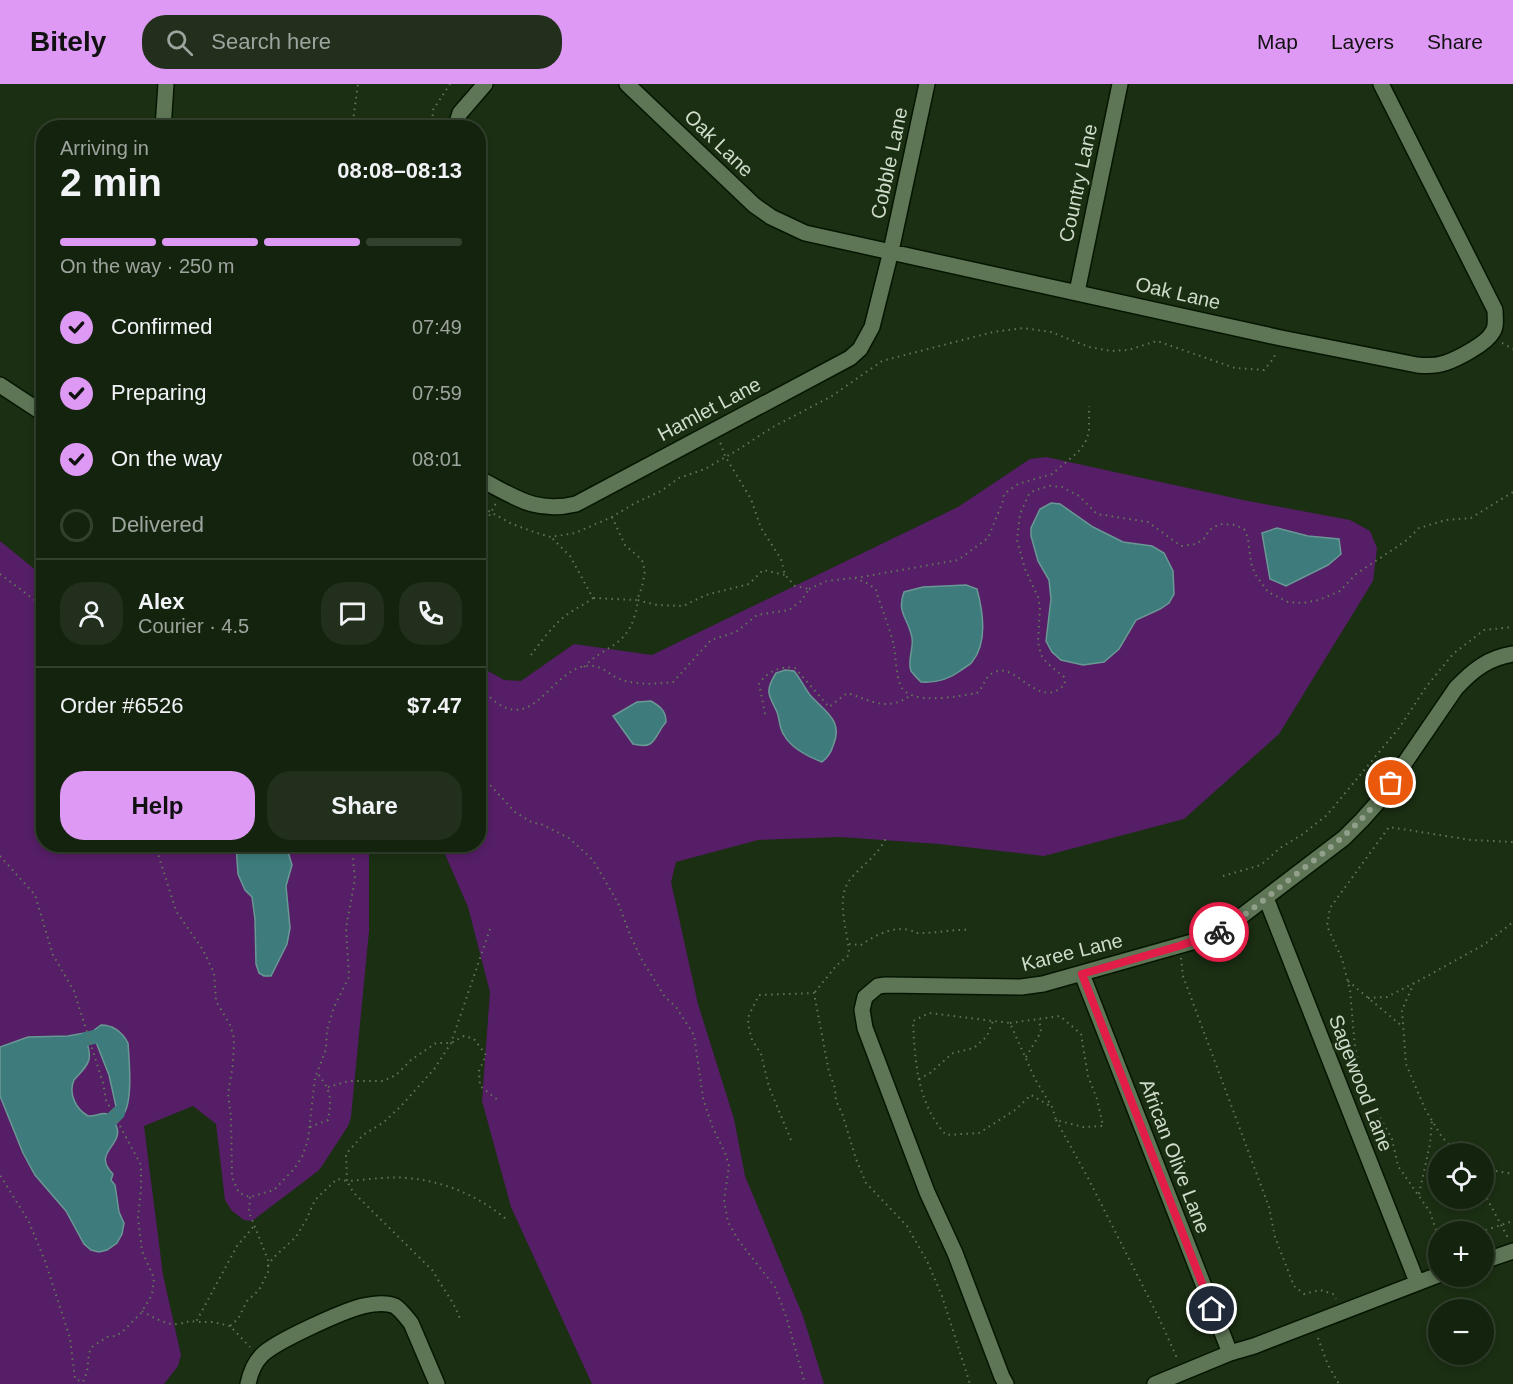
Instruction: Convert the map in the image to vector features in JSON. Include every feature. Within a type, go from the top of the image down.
[{"type":"street","points":[[164,120],[166,84]]},
{"type":"street","points":[[458,120],[460,113],[485,84]]},
{"type":"street","name":"Oak Lane","points":[[627,84],[754,205],[771,218],[805,233],[1281,338],[1430,366],[1457,358],[1486,340],[1493,332],[1496,323],[1495,310],[1381,84]]},
{"type":"street","name":"Cobble Lane","points":[[891,251],[927,84]]},
{"type":"street","name":"Country Lane","points":[[1077,292],[1120,84]]},
{"type":"street","name":"Hamlet Lane","points":[[486,482],[528,503],[545,508],[576,504],[850,358],[860,349],[872,327],[891,251]]},
{"type":"street","points":[[0,385],[36,409]]},
{"type":"street","name":"Karee Lane","points":[[1006,1384],[956,1253],[927,1192],[870,1041],[863,1019],[862,1003],[871,990],[886,985],[1021,987],[1043,984],[1179,946],[1216,933],[1344,838],[1378,802],[1456,688],[1483,663],[1513,654]]},
{"type":"street","name":"Sagewood Lane","points":[[1266,898],[1417,1282]]},
{"type":"street","name":"African Olive Lane","points":[[1082,974],[1230,1353]]},
{"type":"street","points":[[1494,1255],[1511,1245]]},
{"type":"street","points":[[1155,1384],[1230,1353],[1428,1278]]},
{"type":"street","points":[[248,1384],[252,1371],[261,1356],[290,1337],[360,1307],[386,1304],[395,1306],[411,1323],[437,1384]]},
{"type":"path","points":[[353,120],[358,84]]},
{"type":"path","points":[[432,120],[433,110],[450,84]]},
{"type":"path","points":[[550,537],[575,533],[612,517],[661,491],[679,478],[705,469],[773,427],[832,396],[882,361],[993,332],[1023,327],[1051,332],[1089,347],[1111,351],[1128,350],[1157,341],[1235,368],[1264,370],[1274,357],[1281,338]]},
{"type":"path","points":[[584,667],[595,666],[621,680],[638,683],[673,682],[711,640],[736,632],[757,615],[789,610],[801,601],[809,589],[827,581],[958,560],[988,538],[1004,494],[1018,484],[1052,474],[1085,443],[1089,432],[1089,406]]},
{"type":"path","points":[[715,430],[725,456],[751,500],[761,528],[781,559],[785,576]]},
{"type":"path","points":[[855,578],[876,590],[894,645],[900,684],[911,695],[925,699],[977,693],[982,689],[984,680],[999,670],[1011,672],[1028,685],[1047,693],[1060,689],[1065,684],[1064,677],[1041,655],[1038,642],[1040,607],[1038,597],[1025,569],[1017,540],[1020,514],[1029,494],[1035,490],[1050,486],[1062,487],[1079,496],[1097,514],[1148,522],[1181,546],[1196,544],[1205,537],[1209,530],[1220,524],[1235,525],[1244,529],[1248,537],[1251,563],[1262,586],[1268,592],[1288,602],[1303,603],[1340,591],[1356,574],[1407,540],[1419,528],[1446,520],[1471,518],[1513,492]]},
{"type":"path","points":[[486,522],[504,490]]},
{"type":"path","points":[[486,510],[512,524],[550,537],[570,556],[593,598]]},
{"type":"path","points":[[486,694],[502,706],[520,708],[539,702],[563,678],[584,667],[594,656],[624,638],[638,606],[637,600],[645,571],[642,560],[625,545],[612,517]]},
{"type":"path","points":[[531,655],[566,615],[593,598],[637,600],[657,605],[683,606],[706,595],[749,584],[763,570],[785,576],[795,586],[809,589]]},
{"type":"path","points":[[0,574],[36,601]]},
{"type":"path","points":[[1223,876],[1262,865],[1280,848],[1304,834],[1328,815],[1400,728],[1426,687],[1453,654],[1484,630],[1513,627]]},
{"type":"path","points":[[765,714],[759,683],[770,672],[785,667],[795,668],[829,707],[847,693],[889,705],[900,703],[911,695]]},
{"type":"path","points":[[486,781],[515,812],[533,823],[541,824],[569,838],[593,860],[618,903],[642,960],[665,997],[676,1007],[694,1035],[703,1098],[729,1166],[724,1200],[728,1222],[739,1241],[775,1287],[789,1326],[805,1384]]},
{"type":"path","points":[[1433,1221],[1430,1212],[1398,1166],[1392,1139],[1368,1096],[1355,1048],[1348,981],[1342,959],[1327,926],[1330,908],[1389,827],[1471,840],[1513,842]]},
{"type":"path","points":[[791,1140],[769,1088],[761,1054],[752,1040],[748,1024],[750,1015],[759,995],[814,993],[836,966],[849,956],[843,907],[848,882],[876,854],[886,838]]},
{"type":"path","points":[[158,852],[176,911],[207,957],[214,972],[216,1001],[230,1025],[234,1038],[228,1094],[231,1117],[232,1177],[239,1192],[250,1197],[274,1190],[302,1157],[310,1127],[317,1074],[326,1049],[327,1030],[334,1007],[349,977],[346,938],[355,879],[354,852]]},
{"type":"path","points":[[0,856],[36,895],[53,955],[74,991],[103,1083],[106,1100],[141,1165],[138,1217],[142,1251],[154,1278],[154,1288],[150,1300],[142,1311],[121,1333],[107,1337],[92,1347],[88,1353],[87,1372],[83,1382],[75,1379],[70,1338],[45,1261],[29,1222],[0,1175]]},
{"type":"path","points":[[1368,998],[1387,997],[1414,983],[1485,944],[1513,922]]},
{"type":"path","points":[[460,1319],[455,1302],[433,1271],[361,1200],[347,1181],[346,1154],[363,1135],[384,1122],[424,1082],[451,1043],[490,929]]},
{"type":"path","points":[[849,944],[861,945],[874,936],[889,931],[909,930],[916,934],[936,933],[950,929],[969,930]]},
{"type":"path","points":[[1179,946],[1183,975],[1269,1207],[1275,1237],[1294,1286],[1304,1294],[1320,1290],[1333,1294],[1343,1312]]},
{"type":"path","points":[[1348,981],[1403,1027]]},
{"type":"path","points":[[1414,983],[1402,1010],[1406,1064],[1413,1084],[1447,1143]]},
{"type":"path","points":[[814,993],[836,1101],[856,1159],[866,1183],[907,1226],[927,1261],[942,1296],[970,1384]]},
{"type":"path","points":[[1052,1107],[1030,1095],[1015,1110],[979,1133],[946,1135],[937,1125],[921,1091],[916,1065],[913,1021],[929,1013],[1010,1023],[1060,1016],[1081,1034],[1088,1076],[1097,1099],[1103,1126],[1083,1127],[1056,1120]]},
{"type":"path","points":[[1026,1058],[1041,1032],[1039,1019]]},
{"type":"path","points":[[919,1080],[954,1053],[974,1048],[987,1036],[993,1021]]},
{"type":"path","points":[[1010,1023],[1035,1079],[1052,1107],[1056,1120],[1185,1372]]},
{"type":"path","points":[[328,1087],[349,1081],[382,1081],[396,1075],[411,1060],[436,1043],[451,1043],[464,1036],[474,1039],[486,1055],[479,1071],[480,1086],[499,1101]]},
{"type":"path","points":[[310,1127],[328,1120],[331,1104],[328,1087],[317,1074]]},
{"type":"path","points":[[1418,1195],[1430,1144],[1432,1120]]},
{"type":"path","points":[[1494,1170],[1513,1174]]},
{"type":"path","points":[[268,1266],[273,1258],[296,1237],[315,1200],[337,1179],[347,1181],[407,1178],[442,1185],[462,1191],[493,1208],[507,1220]]},
{"type":"path","points":[[230,1326],[238,1319],[247,1301],[259,1290],[268,1272],[265,1252],[249,1212],[250,1197]]},
{"type":"path","points":[[1492,1209],[1511,1245]]},
{"type":"path","points":[[1494,1228],[1513,1221]]},
{"type":"path","points":[[196,1322],[237,1246],[254,1226]]},
{"type":"path","points":[[142,1311],[174,1325],[189,1320],[230,1326],[246,1344],[261,1356]]},
{"type":"path","points":[[1313,1323],[1328,1365],[1340,1384]]},
{"type":"shaded area","points":[[1046,457],[1243,500],[1350,520],[1370,531],[1377,548],[1373,581],[1279,734],[1184,819],[1044,856],[939,844],[840,837],[758,840],[676,862],[671,882],[698,1004],[734,1119],[745,1176],[803,1316],[824,1384],[592,1384],[511,1207],[482,1101],[490,992],[468,907],[444,852],[486,852],[486,670],[504,680],[521,681],[574,644],[652,655],[958,507],[1030,459]]},
{"type":"shaded area","points":[[0,541],[36,570],[36,852],[369,852],[369,931],[351,1117],[348,1126],[318,1171],[252,1221],[244,1220],[232,1211],[225,1200],[216,1124],[193,1106],[144,1126],[163,1275],[181,1355],[178,1366],[164,1384],[0,1384]]},
{"type":"water","points":[[1051,503],[1060,504],[1093,527],[1123,542],[1152,546],[1164,553],[1173,571],[1174,594],[1169,603],[1136,620],[1119,649],[1104,662],[1083,665],[1061,660],[1052,652],[1046,641],[1051,599],[1049,580],[1038,561],[1031,528],[1040,509]]},
{"type":"water","points":[[1277,528],[1308,536],[1339,539],[1341,554],[1328,565],[1286,586],[1270,579],[1262,533]]},
{"type":"water","points":[[966,585],[977,589],[981,607],[983,627],[977,654],[971,663],[951,677],[921,682],[910,667],[912,642],[901,605],[904,592],[923,587]]},
{"type":"water","points":[[785,670],[794,671],[810,695],[835,723],[836,737],[833,746],[829,755],[822,762],[796,748],[781,730],[769,689],[776,673]]},
{"type":"water","points":[[651,701],[662,710],[666,722],[651,744],[633,744],[613,716],[637,702]]},
{"type":"water","points":[[236,852],[288,852],[292,865],[286,886],[290,928],[287,944],[271,976],[259,973],[256,964],[252,897],[245,890],[238,874]]},
{"type":"water","points":[[101,1025],[117,1030],[128,1043],[129,1093],[125,1112],[121,1117],[117,1111],[109,1075],[94,1037],[93,1031]]},
{"type":"water","points":[[84,1033],[89,1059],[72,1085],[74,1101],[88,1116],[108,1114],[117,1129],[115,1142],[105,1159],[113,1174],[111,1180],[115,1185],[119,1212],[124,1223],[117,1243],[99,1252],[91,1250],[84,1244],[66,1211],[35,1175],[23,1153],[0,1096],[0,1047],[28,1037],[68,1036]]},
{"type":"waterway","points":[[86,1039],[94,1037]]},
{"type":"waterway","points":[[112,1119],[118,1113]]},
{"type":"way so far","points":[[1219,932],[1344,838],[1378,802],[1391,783]]},
{"type":"route","points":[[1212,1309],[1082,974],[1219,932]]}]
